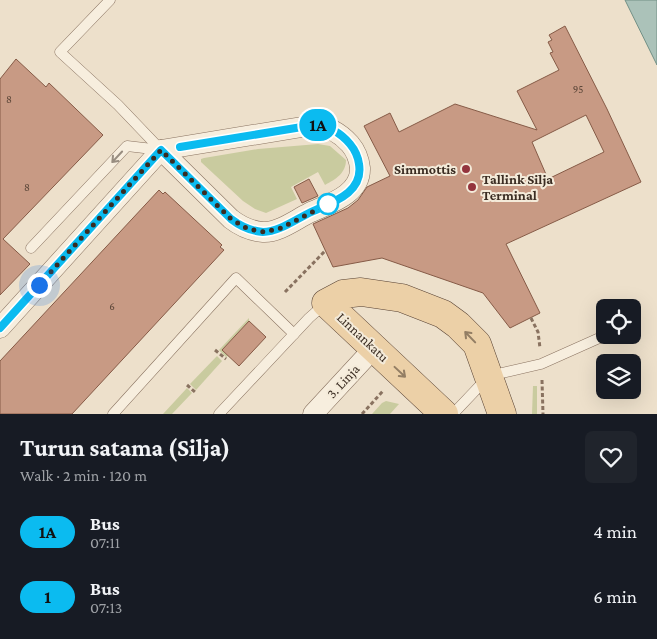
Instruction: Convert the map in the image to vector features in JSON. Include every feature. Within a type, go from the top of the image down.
[{"type":"main road","name":"Linnankatu","points":[[444,414],[326,303],[343,294],[361,292],[402,298],[443,314],[458,325],[477,344],[502,414]]},
{"type":"street","points":[[0,328],[161,150],[314,125],[323,126],[335,130],[354,148],[360,166],[360,177],[356,185],[346,195],[281,228],[264,232],[240,226],[231,219],[161,150]]},
{"type":"street","name":"3. Linja","points":[[313,414],[374,348]]},
{"type":"lane","points":[[110,0],[60,52],[118,105],[161,150]]},
{"type":"lane","points":[[30,248],[127,146],[161,150]]},
{"type":"lane","points":[[114,414],[236,278],[294,334]]},
{"type":"lane","points":[[219,414],[314,312],[326,303]]},
{"type":"lane","points":[[453,414],[489,376],[541,364],[596,339]]},
{"type":"path","points":[[285,292],[325,251]]},
{"type":"path","points":[[215,350],[226,359]]},
{"type":"path","points":[[187,384],[195,392]]},
{"type":"path","points":[[362,414],[386,388]]},
{"type":"green space","points":[[318,144],[330,146],[346,160],[346,165],[342,172],[325,185],[318,172],[291,187],[297,199],[266,213],[255,209],[243,201],[201,162],[201,159],[204,158],[258,149]]},
{"type":"green space","points":[[249,318],[249,321],[222,350],[228,356],[226,357],[219,350]]},
{"type":"green space","points":[[217,356],[222,361],[196,390],[190,384]]},
{"type":"green space","points":[[533,386],[537,386],[537,414],[532,414]]},
{"type":"green space","points":[[187,388],[192,393],[172,414],[163,414]]},
{"type":"green space","points":[[386,401],[399,404],[390,414],[372,414],[382,403]]},
{"type":"shaded area","points":[[625,0],[657,0],[657,65]]},
{"type":"building","points":[[565,26],[641,182],[506,244],[540,313],[510,328],[483,293],[382,258],[333,267],[313,224],[348,208],[358,200],[367,187],[390,176],[364,126],[390,113],[399,132],[455,104],[537,130],[517,91],[559,70],[550,53],[553,52],[548,42],[552,40],[549,35]],"holes":[[[586,115],[604,152],[548,179],[532,142]]]},
{"type":"building","points":[[16,59],[46,87],[49,83],[103,135],[3,239],[30,264],[0,295],[0,79]]},
{"type":"building","points":[[309,179],[318,196],[302,203],[294,187]]},
{"type":"building","points":[[159,190],[163,194],[165,192],[222,245],[220,247],[224,250],[72,414],[0,414],[0,361]]},
{"type":"building","points":[[249,321],[266,337],[239,366],[222,350]]},
{"type":"bus line","name":"1A","points":[[0,328],[161,150],[231,219],[240,226],[264,232],[281,228],[346,195],[356,185],[360,177],[360,166],[354,148],[335,130],[323,126],[314,125],[180,147]]},
{"type":"place","name":"Simmottis","points":[[466,169]]},
{"type":"place","name":"Tallink Silja Terminal","points":[[472,187]]},
{"type":"route","points":[[39,285],[161,150],[231,219],[248,229],[264,232],[281,228],[328,204]]}]
